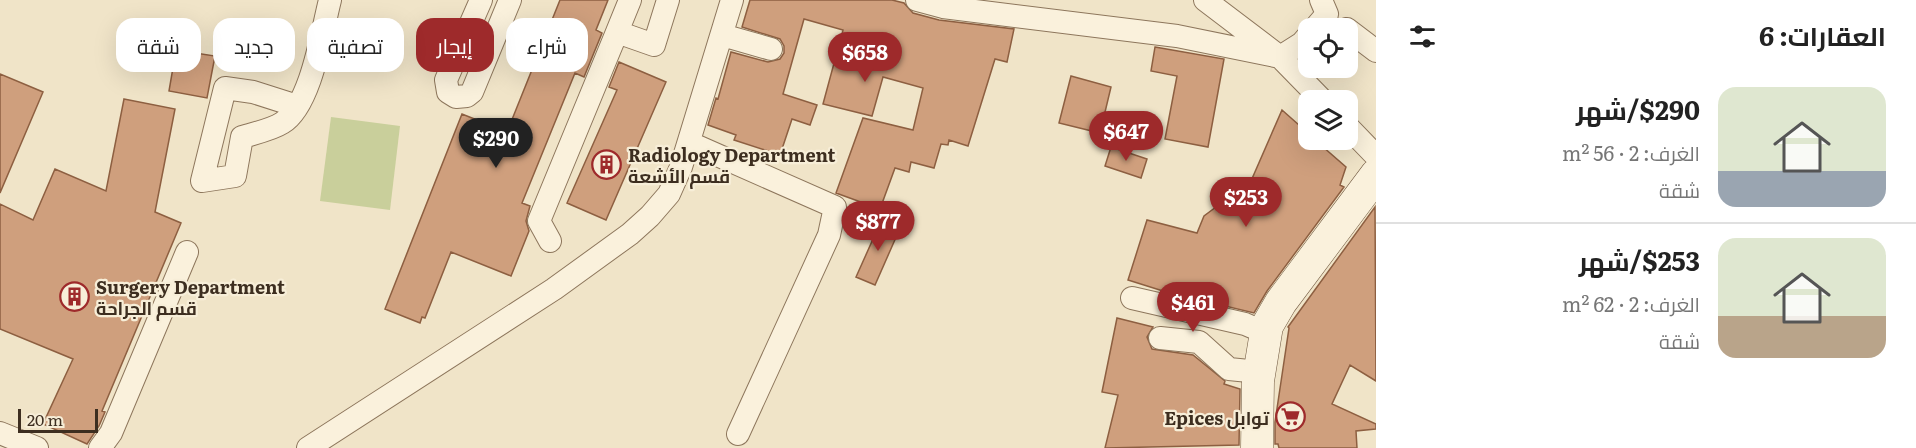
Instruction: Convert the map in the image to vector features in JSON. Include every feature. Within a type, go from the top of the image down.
[{"type":"main road","points":[[1257,448],[1259,372],[1267,326],[1281,302],[1376,176]]},
{"type":"street","points":[[297,106],[253,92],[225,88],[201,181],[235,177],[243,137],[283,123],[297,106],[301,101],[330,0]]},
{"type":"street","points":[[481,0],[446,80],[448,92],[456,97],[467,96],[472,92],[510,0]]},
{"type":"street","points":[[550,241],[539,220],[630,0]]},
{"type":"street","points":[[617,32],[654,45],[668,0]]},
{"type":"street","points":[[308,448],[554,289],[630,234],[669,195],[690,143],[732,0]]},
{"type":"street","points":[[917,0],[943,7],[1177,36],[1280,57],[1298,46]]},
{"type":"street","points":[[1205,0],[1280,57],[1312,90]]},
{"type":"street","points":[[722,35],[771,49]]},
{"type":"street","points":[[1358,38],[1376,51]]},
{"type":"street","points":[[1358,137],[1376,156]]},
{"type":"street","points":[[690,143],[835,207],[829,235],[738,434]]},
{"type":"street","points":[[100,448],[111,433],[187,252]]},
{"type":"street","points":[[1132,298],[1245,324],[1266,333]]},
{"type":"street","points":[[1160,339],[1199,342],[1229,369],[1259,372]]},
{"type":"street","points":[[0,433],[37,448]]},
{"type":"green space","points":[[331,117],[400,126],[390,210],[320,201]]},
{"type":"building","points":[[560,0],[608,0],[596,30],[602,33],[588,67],[588,18],[553,18]]},
{"type":"building","points":[[750,0],[892,0],[904,3],[913,13],[939,20],[1014,29],[1007,62],[995,59],[968,146],[949,140],[948,145],[941,144],[934,168],[911,162],[909,172],[895,168],[880,209],[836,193],[863,118],[913,130],[923,88],[883,77],[872,116],[823,104],[843,30],[804,19],[783,94],[817,105],[810,125],[792,119],[780,155],[734,140],[736,135],[708,125],[731,52],[768,62],[780,59],[784,53],[784,46],[780,39],[742,27]]},
{"type":"building","points":[[1155,47],[1224,59],[1208,147],[1165,139],[1177,76],[1151,71]]},
{"type":"building","points":[[201,54],[213,56],[207,98],[169,91],[172,72],[201,72]]},
{"type":"building","name":"Radiology Department قسم الأشعة","points":[[619,62],[666,82],[606,220],[567,203],[617,90],[609,87]]},
{"type":"building","points":[[531,72],[586,72],[584,77],[575,73],[522,203],[530,206],[526,221],[529,231],[511,276],[451,252],[425,318],[422,317],[420,323],[385,309],[462,114],[507,132]]},
{"type":"building","points":[[0,74],[43,92],[0,193]]},
{"type":"building","points":[[1071,76],[1111,87],[1100,133],[1059,123]]},
{"type":"building","name":"Surgery Department قسم الجراحة","points":[[124,99],[175,109],[155,212],[181,223],[102,411],[105,412],[87,444],[43,424],[73,359],[0,329],[0,204],[33,220],[55,169],[106,191]]},
{"type":"building","points":[[1282,110],[1298,124],[1298,150],[1326,150],[1346,167],[1340,185],[1344,187],[1267,291],[1254,313],[1128,280],[1147,220],[1197,233],[1204,216],[1216,207],[1237,213]]},
{"type":"building","points":[[1111,147],[1147,159],[1141,178],[1105,166]]},
{"type":"building","points":[[1375,207],[1376,381],[1350,365],[1332,404],[1376,424],[1376,429],[1356,431],[1357,448],[1279,448],[1278,444],[1275,444],[1275,422],[1288,327]]},
{"type":"building","points":[[882,219],[901,226],[875,285],[856,277]]},
{"type":"building","points":[[1117,318],[1153,327],[1147,337],[1152,349],[1193,355],[1225,381],[1224,384],[1240,389],[1239,445],[1105,448],[1118,395],[1102,392]]},
{"type":"place","name":"Radiology Department قسم الأشعة","points":[[607,164]]},
{"type":"place","name":"Surgery Department قسم الجراحة","points":[[75,296]]},
{"type":"place","name":"Epices توابل","points":[[1290,417]]}]
